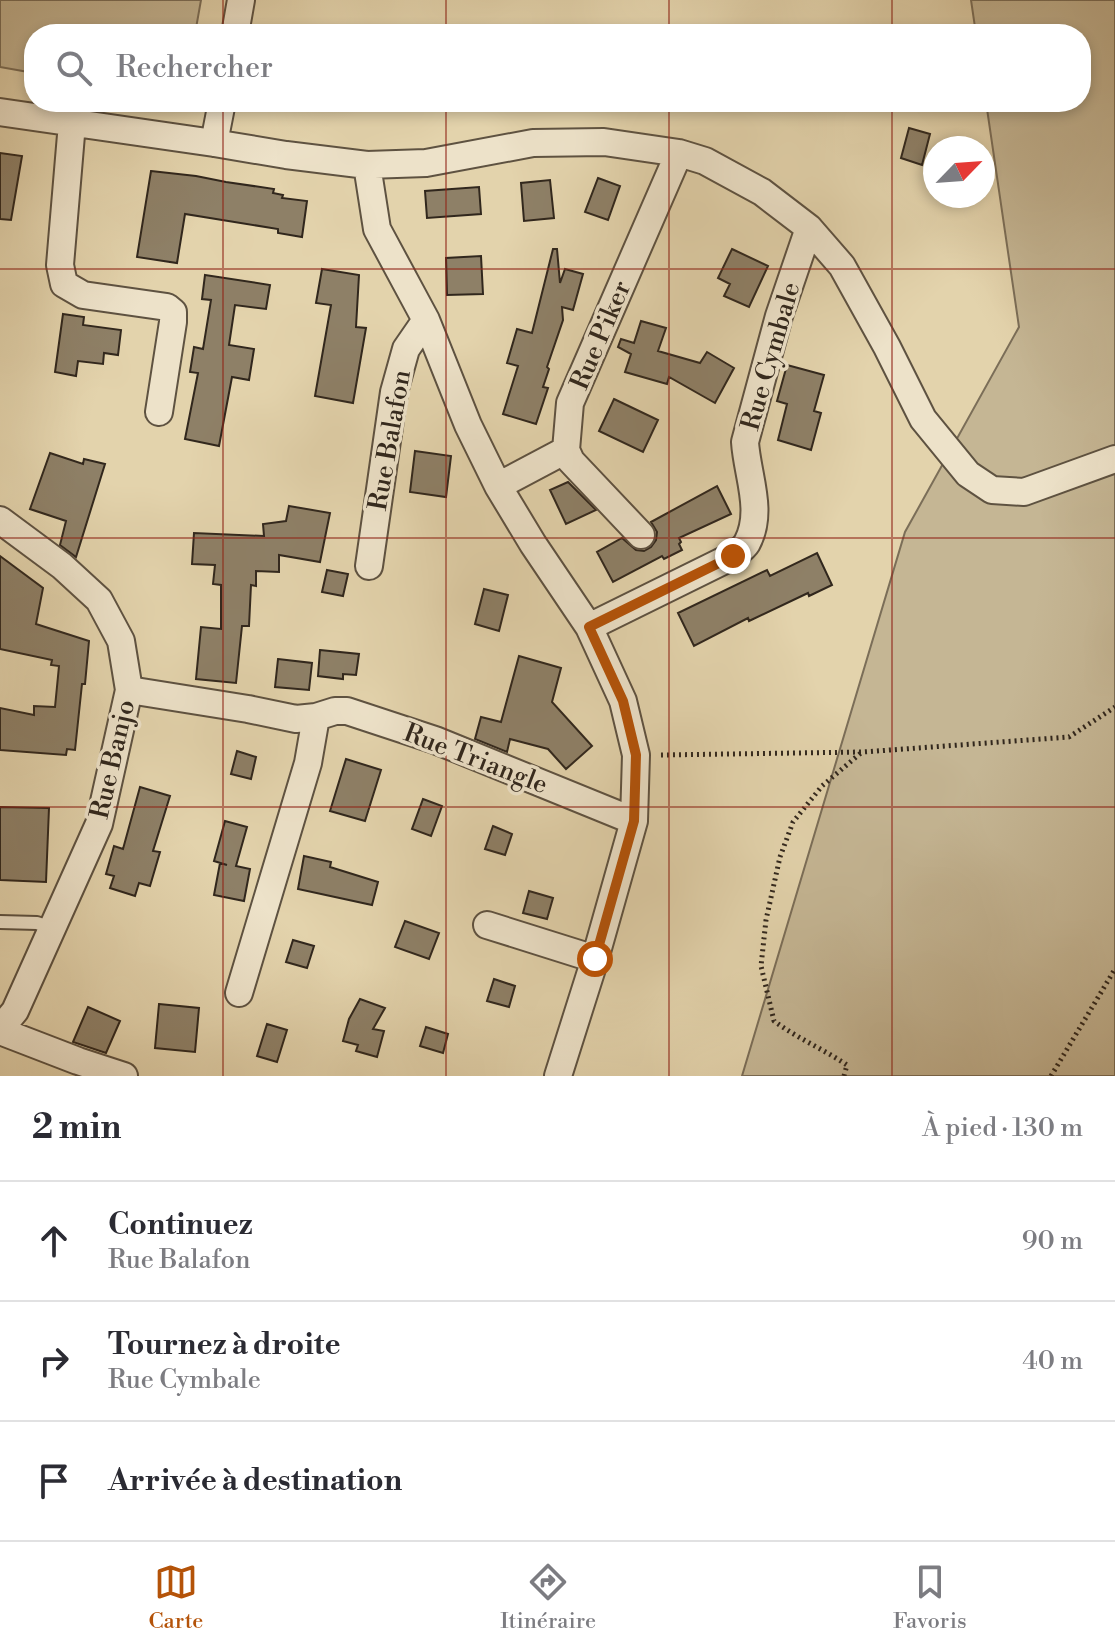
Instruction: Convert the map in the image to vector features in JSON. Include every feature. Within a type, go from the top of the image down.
[{"type":"street","points":[[237,24],[241,0]]},
{"type":"street","points":[[0,112],[367,165],[426,163],[533,143],[604,142],[679,153],[705,161],[762,192],[809,228],[842,266],[923,419],[968,474],[992,490],[1024,492],[1115,459]]},
{"type":"street","points":[[214,143],[220,112]]},
{"type":"street","points":[[72,123],[60,265],[64,284],[83,295],[167,307],[173,312],[159,412]]},
{"type":"street","name":"Rue Piker","points":[[566,450],[570,403],[679,153]]},
{"type":"street","name":"Rue Balafon","points":[[367,165],[377,229],[426,320],[468,425],[498,486],[589,627],[623,701],[636,755],[634,821],[558,1076]]},
{"type":"street","name":"Rue Cymbale","points":[[589,627],[733,556],[746,546],[755,520],[754,491],[746,463],[745,442],[779,316],[809,228]]},
{"type":"street","name":"Rue Balafon","points":[[369,566],[394,392],[406,349],[426,320]]},
{"type":"street","points":[[498,486],[566,450],[571,461],[641,535]]},
{"type":"street","name":"Rue Banjo","points":[[0,520],[62,566],[99,600],[121,641],[129,690],[99,824],[15,1011],[0,1030]]},
{"type":"street","name":"Rue Triangle","points":[[129,690],[296,719],[347,711],[435,740],[634,821]]},
{"type":"street","points":[[239,993],[308,763],[316,717]]},
{"type":"street","points":[[487,925],[595,959]]},
{"type":"street","points":[[0,1030],[124,1076]]},
{"type":"lane","points":[[0,922],[37,923],[53,928]]},
{"type":"path","points":[[636,755],[863,752],[1069,737],[1115,707]]},
{"type":"path","points":[[844,1076],[847,1065],[774,1021],[761,966],[766,920],[780,857],[793,822],[822,786],[863,752]]},
{"type":"path","points":[[1051,1076],[1115,969]]},
{"type":"shaded area","points":[[0,0],[201,0],[197,24],[24,24],[24,71],[0,67]]},
{"type":"shaded area","points":[[971,0],[1115,0],[1115,1076],[742,1076],[905,532],[1019,327],[995,163],[995,136],[991,136],[987,112],[1091,112],[1091,24],[975,24]]},
{"type":"building","points":[[909,128],[930,134],[923,136],[922,165],[901,158]]},
{"type":"building","points":[[0,153],[22,156],[11,220],[0,219]]},
{"type":"building","points":[[151,171],[274,189],[273,193],[283,195],[282,198],[307,201],[302,237],[278,233],[278,229],[185,214],[177,263],[137,257]]},
{"type":"building","points":[[598,178],[620,186],[608,220],[585,212]]},
{"type":"building","points":[[550,180],[554,218],[524,221],[521,183]]},
{"type":"building","points":[[479,187],[481,214],[427,218],[425,191]]},
{"type":"building","points":[[553,249],[557,249],[560,283],[565,269],[583,274],[573,310],[562,307],[563,320],[543,387],[548,388],[536,424],[503,414],[518,366],[507,363],[517,329],[532,333]]},
{"type":"building","points":[[732,249],[768,266],[749,307],[724,296],[730,284],[718,278]]},
{"type":"building","points":[[481,256],[483,294],[447,295],[446,258]]},
{"type":"building","points":[[322,269],[359,275],[356,327],[366,328],[353,403],[315,396],[331,305],[316,303]]},
{"type":"building","points":[[205,275],[270,285],[266,309],[235,305],[229,345],[254,349],[249,380],[232,377],[219,446],[185,439],[198,373],[190,372],[194,347],[203,349],[211,300],[202,299]]},
{"type":"building","points":[[63,314],[84,317],[83,325],[121,330],[118,355],[104,353],[103,364],[78,361],[76,376],[55,372]]},
{"type":"building","points":[[641,321],[666,328],[658,351],[700,363],[707,352],[734,368],[715,403],[669,377],[667,384],[625,372],[631,354],[618,347],[621,339],[634,343]]},
{"type":"building","points":[[787,365],[824,375],[814,411],[821,413],[811,450],[778,440],[787,404],[777,401]]},
{"type":"building","points":[[614,399],[658,420],[643,452],[599,431]]},
{"type":"building","points":[[415,451],[451,456],[446,497],[410,492]]},
{"type":"building","points":[[50,453],[83,464],[84,459],[105,464],[76,557],[60,545],[66,521],[30,509]]},
{"type":"building","points":[[568,482],[596,510],[566,524],[550,490]]},
{"type":"building","points":[[717,486],[731,514],[679,538],[682,550],[664,559],[662,556],[613,582],[597,552],[622,538],[636,550],[644,551],[656,540],[657,532],[651,522]]},
{"type":"building","points":[[289,506],[330,513],[320,562],[279,555],[279,572],[256,571],[256,586],[251,585],[249,626],[242,626],[236,683],[196,679],[201,627],[221,629],[221,585],[213,584],[215,565],[192,564],[194,533],[264,536],[263,524],[286,521]]},
{"type":"building","points":[[817,553],[832,585],[749,621],[748,618],[694,646],[678,613],[767,570],[770,576]]},
{"type":"building","points":[[0,556],[43,588],[36,624],[89,641],[75,750],[67,749],[66,755],[0,750],[0,708],[34,715],[34,706],[55,707],[59,666],[51,665],[52,660],[0,649]]},
{"type":"building","points":[[327,570],[348,574],[343,596],[322,592]]},
{"type":"building","points":[[484,589],[508,595],[499,631],[475,624]]},
{"type":"building","points":[[320,650],[359,654],[356,675],[343,674],[343,679],[318,676]]},
{"type":"building","points":[[519,656],[561,668],[552,702],[592,746],[566,769],[548,749],[510,739],[507,752],[475,739],[481,717],[501,722]]},
{"type":"building","points":[[278,659],[312,663],[309,690],[275,687]]},
{"type":"building","points":[[237,751],[256,757],[251,779],[231,774]]},
{"type":"building","points":[[346,759],[381,770],[365,821],[330,811]]},
{"type":"building","points":[[140,787],[170,796],[153,851],[160,852],[150,886],[139,883],[135,896],[110,888],[114,876],[106,874],[114,846],[123,849]]},
{"type":"building","points":[[423,799],[442,806],[431,836],[412,829]]},
{"type":"building","points":[[0,807],[49,808],[46,882],[0,880]]},
{"type":"building","points":[[225,821],[247,827],[236,866],[250,869],[244,901],[214,895],[220,863],[227,865],[214,861]]},
{"type":"building","points":[[493,826],[512,834],[505,855],[485,849]]},
{"type":"building","points":[[304,856],[331,862],[330,867],[378,882],[372,905],[298,889]]},
{"type":"building","points":[[529,891],[553,898],[547,919],[523,913]]},
{"type":"building","points":[[405,921],[439,933],[429,959],[395,947]]},
{"type":"building","points":[[293,940],[314,946],[307,968],[286,962]]},
{"type":"building","points":[[494,979],[515,986],[509,1007],[487,1001]]},
{"type":"building","points":[[360,999],[385,1008],[373,1029],[384,1031],[377,1057],[356,1051],[358,1045],[343,1041],[349,1019]]},
{"type":"building","points":[[159,1004],[199,1008],[195,1052],[155,1048]]},
{"type":"building","points":[[88,1007],[120,1021],[106,1053],[73,1042]]},
{"type":"building","points":[[267,1024],[287,1030],[277,1062],[257,1056]]},
{"type":"building","points":[[426,1027],[448,1034],[443,1053],[420,1046]]},
{"type":"route","points":[[595,959],[634,821],[636,755],[623,701],[589,627],[733,556]]}]
